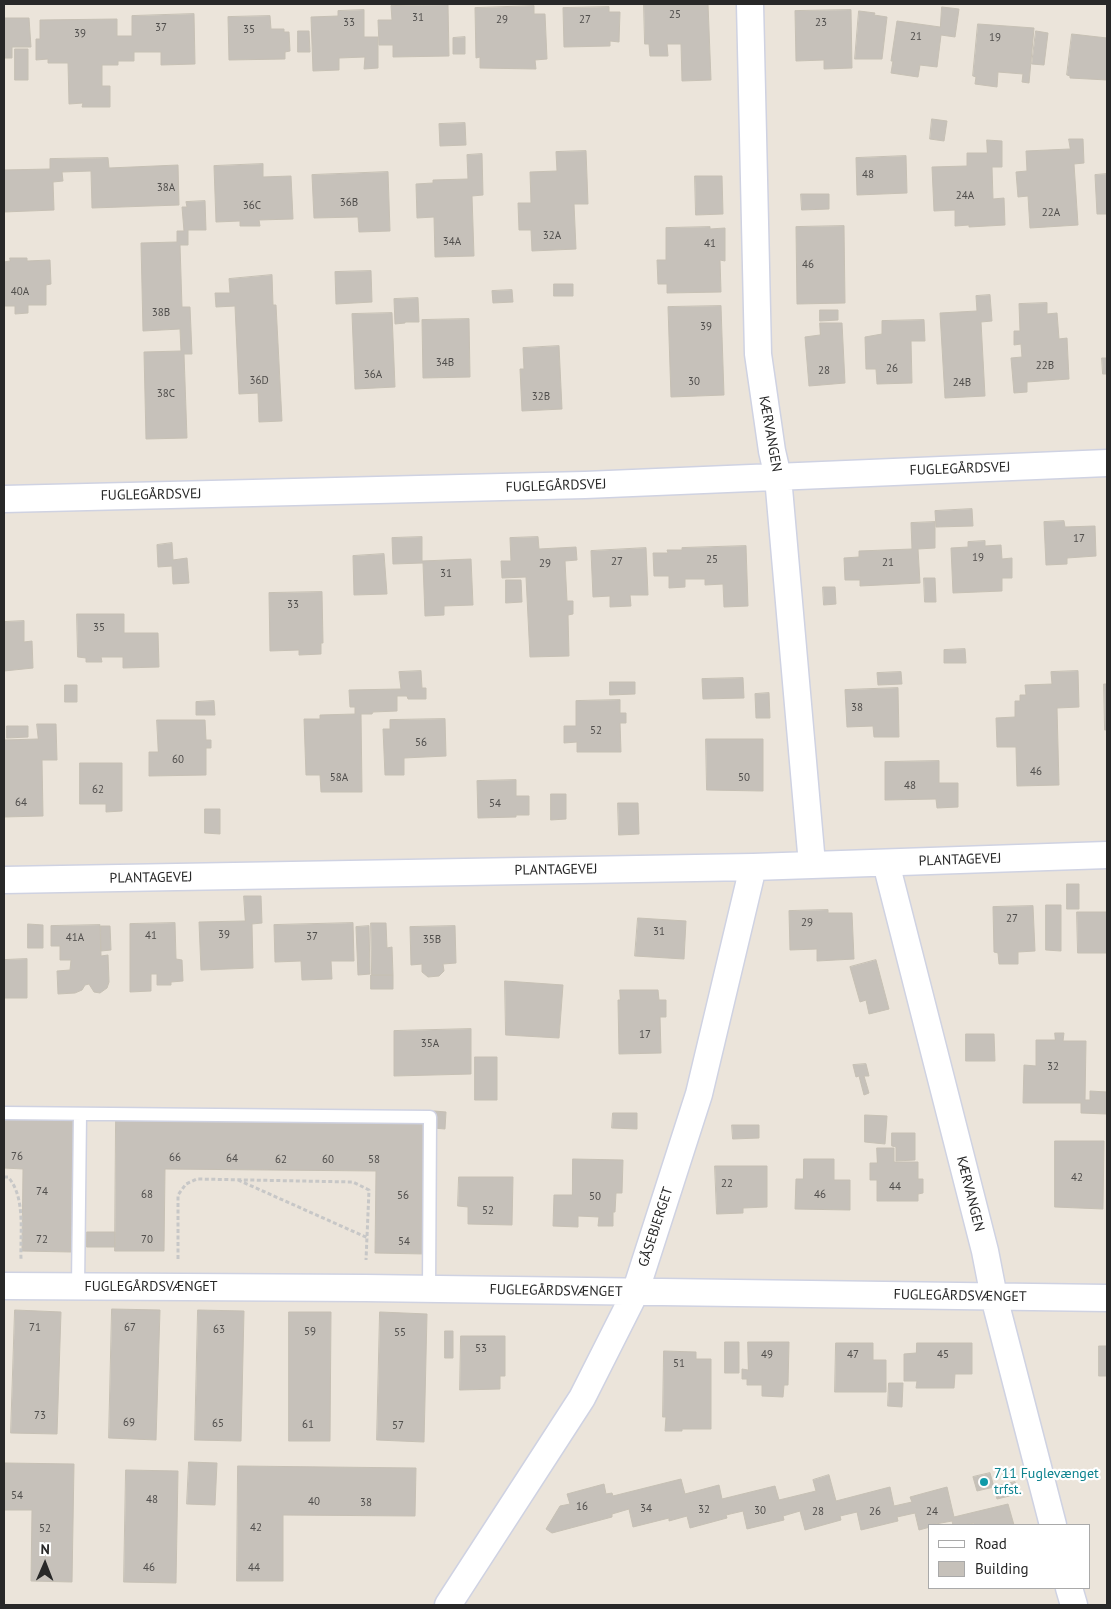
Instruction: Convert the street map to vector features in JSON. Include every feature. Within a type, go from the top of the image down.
[{"type":"street","name":"KÆRVANGEN","points":[[750,4],[758,354],[772,451],[778,477],[812,864]]},
{"type":"street","name":"FUGLEGÅRDSVEJ","points":[[4,499],[585,485],[1107,463]]},
{"type":"street","name":"PLANTAGEVEJ","points":[[4,880],[753,867],[1107,855]]},
{"type":"street","name":"KÆRVANGEN","points":[[886,862],[985,1251],[994,1297],[1053,1524]]},
{"type":"street","name":"GÅSEBJERGET","points":[[448,1605],[582,1398],[634,1292],[699,1094],[753,867]]},
{"type":"street","name":"FUGLEGÅRDSVÆNGET","points":[[12,1286],[365,1288],[1107,1298]]},
{"type":"street","points":[[1069,1589],[1074,1605]]},
{"type":"lane","points":[[4,1113],[430,1117],[429,1289]]},
{"type":"lane","points":[[78,1287],[80,1114]]},
{"type":"path","points":[[4,1177],[8,1177],[14,1184],[20,1200],[12,1286]]},
{"type":"path","points":[[178,1288],[178,1194],[186,1184],[198,1178],[353,1182],[369,1190],[365,1288]]},
{"type":"path","points":[[235,1179],[368,1238]]},
{"type":"building","points":[[644,4],[708,4],[711,80],[682,81],[681,44],[667,44],[668,56],[650,56],[649,44],[645,44]]},
{"type":"building","points":[[448,5],[449,56],[393,57],[393,45],[379,45],[378,20],[392,20],[391,6]]},
{"type":"building","points":[[534,6],[534,14],[545,14],[547,59],[535,60],[536,69],[480,68],[480,57],[476,58],[475,8]]},
{"type":"building","points":[[609,7],[609,12],[620,12],[619,42],[610,41],[610,46],[564,47],[563,8]]},
{"type":"building","points":[[942,7],[959,9],[955,37],[941,35],[937,67],[920,65],[918,77],[891,73],[897,21],[940,27]]},
{"type":"building","points":[[364,10],[364,37],[378,37],[378,68],[364,69],[365,57],[339,58],[339,70],[313,71],[311,17],[338,16],[338,11]]},
{"type":"building","points":[[851,10],[852,68],[824,69],[824,60],[796,61],[795,11]]},
{"type":"building","points":[[859,11],[887,17],[882,59],[855,59]]},
{"type":"building","points":[[194,14],[195,64],[161,65],[161,52],[134,52],[134,61],[118,61],[118,65],[102,65],[102,86],[110,86],[110,107],[82,107],[83,103],[69,104],[68,63],[48,63],[48,59],[36,60],[36,39],[40,39],[40,20],[117,19],[117,36],[132,36],[132,16]]},
{"type":"building","points":[[270,16],[271,29],[284,29],[284,32],[289,32],[290,51],[285,52],[285,59],[229,60],[228,17]]},
{"type":"building","points":[[4,18],[29,18],[31,47],[12,47],[12,58],[4,58]]},
{"type":"building","points":[[978,24],[1034,28],[1029,83],[1022,82],[1023,74],[998,72],[997,87],[975,84],[976,77],[973,76]]},
{"type":"building","points":[[298,31],[309,31],[310,52],[298,52]]},
{"type":"building","points":[[1036,31],[1048,33],[1044,65],[1032,64]]},
{"type":"building","points":[[1072,34],[1107,38],[1107,80],[1070,78],[1067,75]]},
{"type":"building","points":[[465,37],[465,54],[453,54],[453,38]]},
{"type":"building","points":[[15,49],[28,49],[28,80],[15,80]]},
{"type":"building","points":[[932,119],[947,121],[944,141],[930,139]]},
{"type":"building","points":[[465,123],[466,145],[440,146],[439,124]]},
{"type":"building","points":[[1069,139],[1083,139],[1084,163],[1074,164],[1078,225],[1030,228],[1028,196],[1018,197],[1016,172],[1027,171],[1026,151],[1070,149]]},
{"type":"building","points":[[987,140],[1002,141],[1002,167],[992,167],[993,199],[1004,198],[1005,225],[955,226],[955,210],[934,211],[932,167],[967,166],[967,153],[987,153]]},
{"type":"building","points":[[586,151],[588,204],[574,204],[576,249],[532,251],[531,230],[519,230],[518,203],[531,203],[530,172],[557,171],[556,152]]},
{"type":"building","points":[[482,154],[483,195],[472,196],[474,256],[435,257],[434,217],[417,218],[416,184],[433,183],[433,180],[468,179],[467,155]]},
{"type":"building","points":[[906,156],[907,193],[857,195],[856,158]]},
{"type":"building","points":[[108,158],[109,168],[178,165],[179,205],[92,208],[91,171],[62,172],[63,181],[53,182],[54,210],[4,212],[4,170],[50,169],[50,159]]},
{"type":"building","points":[[263,164],[263,177],[291,176],[293,219],[259,220],[260,226],[240,226],[240,221],[216,222],[214,166]]},
{"type":"building","points":[[388,172],[390,231],[359,232],[358,217],[314,218],[312,175]]},
{"type":"building","points":[[1107,174],[1107,214],[1097,214],[1095,175]]},
{"type":"building","points":[[695,176],[722,176],[723,214],[696,215]]},
{"type":"building","points":[[801,194],[829,194],[829,209],[802,210]]},
{"type":"building","points":[[205,201],[206,230],[188,230],[188,245],[180,245],[182,307],[190,307],[192,354],[184,354],[187,438],[146,439],[144,352],[181,351],[180,329],[143,331],[141,243],[177,242],[177,231],[184,231],[182,207],[187,207],[186,202]]},
{"type":"building","points":[[844,226],[845,303],[797,304],[796,227]]},
{"type":"building","points":[[710,227],[710,229],[725,228],[725,261],[720,260],[721,292],[667,293],[667,284],[658,284],[657,260],[666,260],[666,228]]},
{"type":"building","points":[[10,258],[27,258],[27,261],[50,260],[51,284],[46,285],[46,305],[28,305],[28,313],[15,314],[15,306],[4,306],[4,262],[10,261]]},
{"type":"building","points":[[371,271],[372,302],[336,304],[335,272]]},
{"type":"building","points":[[272,275],[273,305],[276,305],[282,421],[259,422],[258,393],[239,394],[235,306],[216,307],[215,293],[230,293],[229,279]]},
{"type":"building","points":[[554,284],[573,284],[573,296],[554,296]]},
{"type":"building","points":[[512,290],[513,302],[493,303],[492,291]]},
{"type":"building","points":[[990,295],[992,321],[981,322],[985,396],[945,398],[940,313],[977,311],[976,296]]},
{"type":"building","points":[[418,298],[419,322],[395,324],[394,299]]},
{"type":"building","points":[[1047,303],[1047,314],[1057,313],[1059,339],[1067,338],[1069,379],[1027,382],[1027,392],[1014,393],[1011,358],[1022,357],[1021,344],[1014,345],[1014,331],[1020,331],[1019,304]]},
{"type":"building","points":[[721,306],[724,395],[671,397],[668,307]]},
{"type":"building","points":[[820,310],[838,310],[838,320],[820,321]]},
{"type":"building","points":[[392,313],[395,387],[355,389],[352,314]]},
{"type":"building","points":[[469,319],[470,377],[423,378],[422,320]]},
{"type":"building","points":[[924,320],[925,341],[911,341],[912,383],[877,384],[876,369],[866,369],[865,337],[882,334],[882,321]]},
{"type":"building","points":[[820,323],[842,323],[845,383],[809,386],[805,337],[820,335]]},
{"type":"building","points":[[559,346],[562,409],[522,411],[520,369],[524,369],[523,348]]},
{"type":"building","points":[[1102,358],[1107,358],[1107,374],[1103,374]]},
{"type":"building","points":[[972,509],[973,526],[936,527],[935,511]]},
{"type":"building","points":[[1064,521],[1065,527],[1095,526],[1096,556],[1067,558],[1067,564],[1046,565],[1044,522]]},
{"type":"building","points":[[935,522],[935,548],[918,549],[920,583],[860,586],[860,580],[845,580],[844,558],[859,557],[859,551],[912,549],[911,523]]},
{"type":"building","points":[[422,537],[422,561],[471,559],[473,605],[444,606],[444,615],[425,616],[423,563],[393,564],[392,538]]},
{"type":"building","points":[[538,537],[539,549],[576,547],[577,560],[565,561],[567,601],[573,601],[573,614],[568,615],[569,656],[530,657],[526,577],[502,578],[501,561],[511,561],[510,538]]},
{"type":"building","points":[[985,541],[985,546],[1001,545],[1002,559],[1012,558],[1012,578],[1002,578],[1002,591],[953,593],[951,548],[968,547],[968,542]]},
{"type":"building","points":[[172,543],[173,560],[187,558],[189,583],[173,584],[172,566],[158,567],[157,545]]},
{"type":"building","points":[[746,546],[748,606],[724,607],[723,584],[705,585],[705,579],[685,579],[685,587],[669,588],[669,576],[654,576],[653,553],[668,553],[667,550],[682,550],[682,548]]},
{"type":"building","points":[[646,548],[648,595],[630,595],[631,606],[610,607],[610,596],[593,597],[591,551]]},
{"type":"building","points":[[384,554],[387,594],[354,595],[353,556]]},
{"type":"building","points":[[924,578],[935,578],[936,602],[925,602]]},
{"type":"building","points":[[506,580],[521,580],[522,602],[506,603]]},
{"type":"building","points":[[823,587],[835,587],[836,604],[824,605]]},
{"type":"building","points":[[322,592],[323,643],[321,643],[321,654],[299,655],[299,650],[270,651],[269,593]]},
{"type":"building","points":[[77,614],[124,614],[124,633],[158,633],[159,667],[123,668],[123,657],[101,657],[102,662],[86,662],[86,658],[78,657]]},
{"type":"building","points":[[24,621],[24,642],[32,641],[33,668],[4,671],[4,622]]},
{"type":"building","points":[[965,649],[966,663],[944,663],[944,650]]},
{"type":"building","points":[[421,671],[422,688],[426,688],[426,699],[408,699],[407,696],[397,696],[397,711],[361,714],[362,792],[321,792],[320,775],[306,775],[304,719],[320,719],[320,715],[355,714],[355,707],[350,707],[349,690],[401,689],[399,672]]},
{"type":"building","points":[[1078,671],[1079,707],[1057,708],[1059,785],[1017,786],[1016,747],[997,747],[996,718],[1015,717],[1015,701],[1020,701],[1020,695],[1026,695],[1025,685],[1052,684],[1051,672]]},
{"type":"building","points":[[901,672],[902,684],[878,685],[877,673]]},
{"type":"building","points":[[743,678],[744,698],[703,699],[702,679]]},
{"type":"building","points":[[610,682],[635,682],[635,694],[610,695]]},
{"type":"building","points":[[1104,684],[1107,684],[1107,730],[1105,730]]},
{"type":"building","points":[[65,685],[77,685],[77,702],[65,702]]},
{"type":"building","points":[[898,688],[899,737],[874,737],[873,726],[847,727],[845,690]]},
{"type":"building","points":[[769,693],[770,718],[756,718],[755,694]]},
{"type":"building","points":[[620,700],[620,713],[626,713],[626,723],[620,723],[621,752],[577,752],[577,742],[564,743],[564,726],[576,726],[576,701]]},
{"type":"building","points":[[214,701],[215,715],[196,715],[196,702]]},
{"type":"building","points":[[445,719],[446,756],[404,758],[404,775],[385,775],[383,729],[390,729],[390,720]]},
{"type":"building","points":[[157,720],[205,720],[206,740],[211,740],[211,748],[206,748],[206,775],[149,776],[149,752],[158,752]]},
{"type":"building","points":[[37,724],[56,724],[57,760],[42,760],[43,816],[4,817],[4,740],[38,739]]},
{"type":"building","points":[[7,726],[28,726],[28,737],[7,738]]},
{"type":"building","points":[[706,739],[763,739],[763,791],[707,790]]},
{"type":"building","points":[[939,761],[939,783],[958,783],[958,807],[937,808],[936,799],[885,800],[885,762]]},
{"type":"building","points":[[80,763],[122,763],[122,811],[106,812],[106,804],[80,804]]},
{"type":"building","points":[[516,780],[516,796],[529,796],[529,815],[478,818],[477,781]]},
{"type":"building","points":[[551,794],[566,794],[566,819],[551,820]]},
{"type":"building","points":[[618,803],[638,803],[639,834],[619,835]]},
{"type":"building","points":[[205,809],[220,809],[220,834],[205,833]]},
{"type":"building","points":[[1067,884],[1079,884],[1079,909],[1067,909]]},
{"type":"building","points":[[244,896],[261,896],[262,923],[252,924],[253,968],[201,970],[199,922],[245,921]]},
{"type":"building","points":[[1046,905],[1061,905],[1061,951],[1046,950]]},
{"type":"building","points":[[1033,906],[1035,951],[1018,952],[1018,964],[999,964],[998,953],[994,952],[993,907]]},
{"type":"building","points":[[828,910],[828,913],[852,913],[854,959],[817,961],[817,949],[790,950],[789,911]]},
{"type":"building","points":[[1077,912],[1107,912],[1107,953],[1078,953]]},
{"type":"building","points":[[638,918],[686,921],[684,959],[635,956]]},
{"type":"building","points":[[175,923],[176,959],[182,960],[183,981],[171,982],[171,985],[157,985],[157,974],[151,974],[151,991],[130,992],[130,924]]},
{"type":"building","points":[[353,923],[354,961],[331,961],[332,979],[302,980],[301,961],[275,962],[274,925]]},
{"type":"building","points":[[371,923],[386,923],[387,948],[392,947],[393,975],[372,975]]},
{"type":"building","points":[[28,924],[43,925],[43,948],[28,948]]},
{"type":"building","points":[[100,925],[101,956],[108,955],[109,982],[107,988],[100,993],[94,992],[89,984],[75,993],[58,994],[57,971],[70,970],[71,960],[60,960],[60,946],[51,946],[51,926]]},
{"type":"building","points":[[101,926],[110,926],[111,950],[101,951]]},
{"type":"building","points":[[369,926],[370,974],[358,975],[356,927]]},
{"type":"building","points":[[455,926],[456,963],[443,964],[444,971],[439,976],[428,977],[422,972],[422,964],[411,965],[410,927]]},
{"type":"building","points":[[27,959],[27,998],[4,998],[4,960]]},
{"type":"building","points":[[876,960],[889,1009],[869,1014],[866,1000],[860,1002],[850,967]]},
{"type":"building","points":[[371,975],[393,975],[393,989],[371,989]]},
{"type":"building","points":[[505,981],[563,985],[559,1038],[506,1035]]},
{"type":"building","points":[[620,990],[658,990],[659,1000],[666,1000],[666,1017],[660,1017],[661,1053],[619,1054],[618,1000],[620,1000]]},
{"type":"building","points":[[471,1029],[471,1074],[394,1076],[394,1031]]},
{"type":"building","points":[[1055,1033],[1064,1033],[1063,1041],[1086,1041],[1085,1100],[1090,1100],[1090,1091],[1107,1092],[1107,1114],[1081,1113],[1081,1103],[1023,1103],[1024,1065],[1036,1066],[1036,1040],[1055,1040]]},
{"type":"building","points":[[966,1034],[994,1034],[995,1061],[966,1061]]},
{"type":"building","points":[[475,1057],[497,1057],[497,1100],[475,1100]]},
{"type":"building","points":[[866,1064],[869,1076],[864,1076],[869,1093],[864,1095],[859,1076],[856,1077],[853,1065]]},
{"type":"building","points":[[434,1111],[446,1112],[445,1129],[433,1128]]},
{"type":"building","points":[[613,1113],[637,1113],[637,1129],[612,1128]]},
{"type":"building","points":[[865,1115],[887,1116],[885,1144],[865,1142]]},
{"type":"building","points":[[4,1119],[73,1120],[71,1252],[22,1251],[23,1169],[4,1168]]},
{"type":"building","points":[[116,1119],[426,1123],[425,1254],[375,1253],[376,1171],[165,1169],[164,1251],[115,1251]]},
{"type":"building","points":[[732,1125],[759,1125],[759,1138],[733,1139]]},
{"type":"building","points":[[892,1133],[915,1133],[915,1160],[896,1161],[896,1147],[892,1146]]},
{"type":"building","points":[[1055,1141],[1104,1141],[1103,1209],[1055,1207]]},
{"type":"building","points":[[877,1148],[894,1148],[894,1162],[918,1162],[918,1179],[923,1179],[923,1193],[918,1194],[918,1201],[877,1201],[877,1180],[870,1180],[870,1163],[877,1163]]},
{"type":"building","points":[[573,1159],[623,1160],[622,1193],[616,1193],[613,1226],[598,1226],[599,1217],[578,1216],[578,1227],[553,1226],[554,1195],[572,1195]]},
{"type":"building","points":[[804,1159],[834,1159],[834,1180],[850,1180],[850,1210],[795,1209],[796,1179],[803,1179]]},
{"type":"building","points":[[715,1166],[767,1166],[767,1207],[743,1208],[743,1213],[717,1214]]},
{"type":"building","points":[[459,1177],[513,1177],[512,1225],[468,1224],[468,1207],[458,1206]]},
{"type":"building","points":[[87,1232],[115,1232],[115,1247],[87,1247]]},
{"type":"building","points":[[112,1309],[160,1310],[156,1440],[109,1438]]},
{"type":"building","points":[[15,1310],[61,1312],[57,1434],[11,1433]]},
{"type":"building","points":[[198,1310],[244,1311],[241,1441],[195,1440]]},
{"type":"building","points":[[289,1312],[331,1312],[330,1441],[289,1441]]},
{"type":"building","points":[[380,1312],[427,1314],[424,1442],[377,1440]]},
{"type":"building","points":[[445,1331],[453,1331],[453,1358],[445,1358]]},
{"type":"building","points":[[461,1336],[505,1336],[505,1376],[500,1376],[500,1389],[460,1390]]},
{"type":"building","points":[[725,1342],[739,1342],[739,1373],[725,1373]]},
{"type":"building","points":[[748,1342],[789,1342],[788,1385],[784,1385],[783,1397],[762,1396],[762,1385],[747,1385],[747,1379],[742,1379],[742,1369],[748,1370]]},
{"type":"building","points":[[836,1343],[873,1343],[873,1360],[886,1360],[886,1392],[835,1392]]},
{"type":"building","points":[[917,1343],[972,1343],[972,1374],[955,1374],[954,1388],[916,1388],[917,1381],[904,1381],[904,1354],[916,1353]]},
{"type":"building","points":[[1099,1346],[1107,1346],[1107,1376],[1099,1376]]},
{"type":"building","points":[[664,1351],[696,1352],[696,1359],[711,1359],[711,1429],[665,1431],[666,1417],[663,1417]]},
{"type":"building","points":[[889,1383],[903,1383],[902,1407],[888,1406]]},
{"type":"building","points":[[189,1462],[217,1463],[215,1505],[187,1504]]},
{"type":"building","points":[[4,1463],[74,1464],[72,1582],[31,1581],[32,1510],[4,1510]]},
{"type":"building","points":[[238,1466],[416,1468],[415,1516],[283,1515],[283,1581],[237,1581]]},
{"type":"building","points":[[126,1470],[178,1471],[176,1583],[124,1582]]},
{"type":"building","name":"711 Fuglevænget trfst.","points":[[990,1473],[994,1487],[977,1491],[973,1477]]},
{"type":"building","points":[[829,1475],[836,1501],[890,1487],[894,1506],[912,1502],[910,1497],[947,1487],[954,1517],[1008,1504],[1014,1524],[953,1524],[952,1521],[928,1524],[928,1528],[919,1530],[915,1513],[897,1517],[898,1521],[861,1530],[857,1512],[840,1516],[841,1520],[805,1530],[800,1511],[783,1516],[784,1520],[747,1529],[743,1511],[726,1515],[727,1518],[690,1528],[687,1516],[669,1521],[669,1518],[633,1527],[629,1509],[612,1514],[612,1517],[552,1533],[546,1529],[560,1506],[570,1504],[567,1494],[604,1484],[606,1494],[612,1493],[613,1496],[681,1479],[685,1494],[719,1485],[722,1499],[775,1486],[779,1500],[816,1491],[813,1480]]},
{"type":"building","points":[[1015,1482],[1018,1494],[997,1499],[994,1487]]},
{"type":"place","name":"711 Fuglevænget trfst.","points":[[984,1482]]}]
